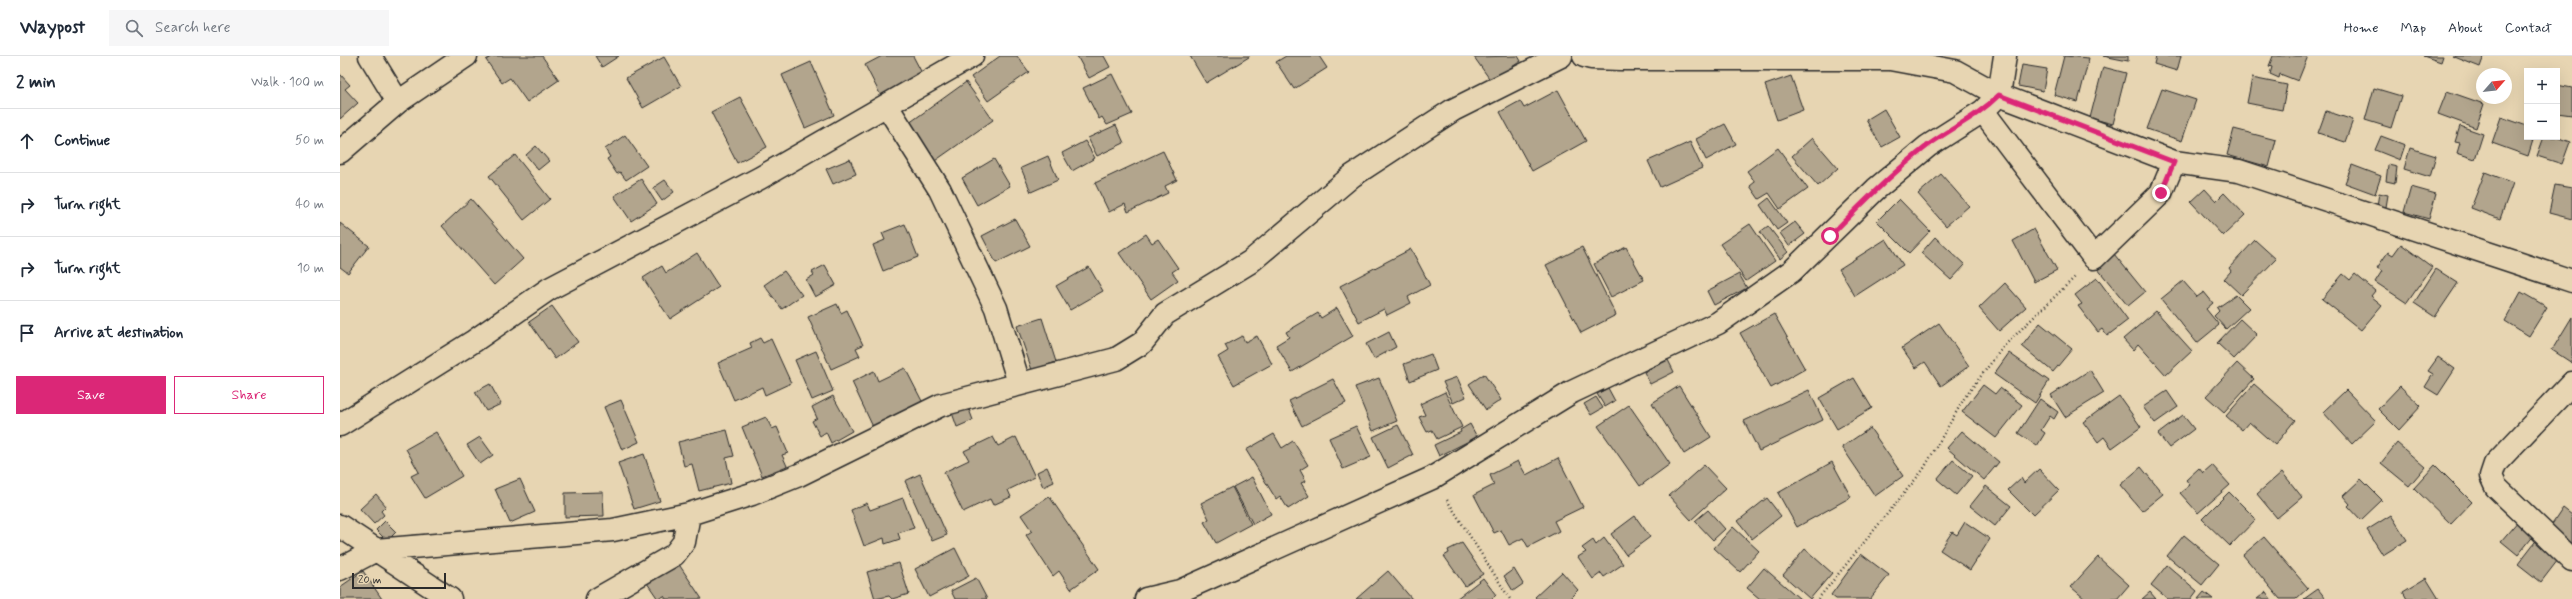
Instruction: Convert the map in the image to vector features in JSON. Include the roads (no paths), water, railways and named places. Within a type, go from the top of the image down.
[{"type":"street","points":[[370,56],[398,102]]},
{"type":"street","points":[[340,152],[398,102],[466,56]]},
{"type":"street","points":[[340,425],[474,341],[549,289],[760,178],[972,56]]},
{"type":"street","points":[[340,569],[376,550],[613,530],[689,514],[752,494],[798,475],[941,405],[1019,383],[1116,359],[1142,344],[1165,314],[1250,262],[1352,176],[1453,110],[1560,56]]},
{"type":"street","points":[[1584,56],[1613,59],[1890,59],[1955,71],[1999,95],[2174,162],[2239,171],[2572,281]]},
{"type":"street","points":[[1146,599],[1180,591],[1432,478],[1572,392],[1718,323],[1792,271],[1876,189],[1928,146],[1983,111],[1999,95],[2005,56]]},
{"type":"street","points":[[887,106],[940,190],[996,308],[1019,383]]},
{"type":"street","points":[[1983,111],[2094,258],[2161,193],[2174,162]]},
{"type":"street","points":[[2572,383],[2495,464],[2491,476],[2496,487],[2572,560]]},
{"type":"street","points":[[597,599],[674,555],[684,542],[689,514]]},
{"type":"street","points":[[340,526],[450,599]]}]
